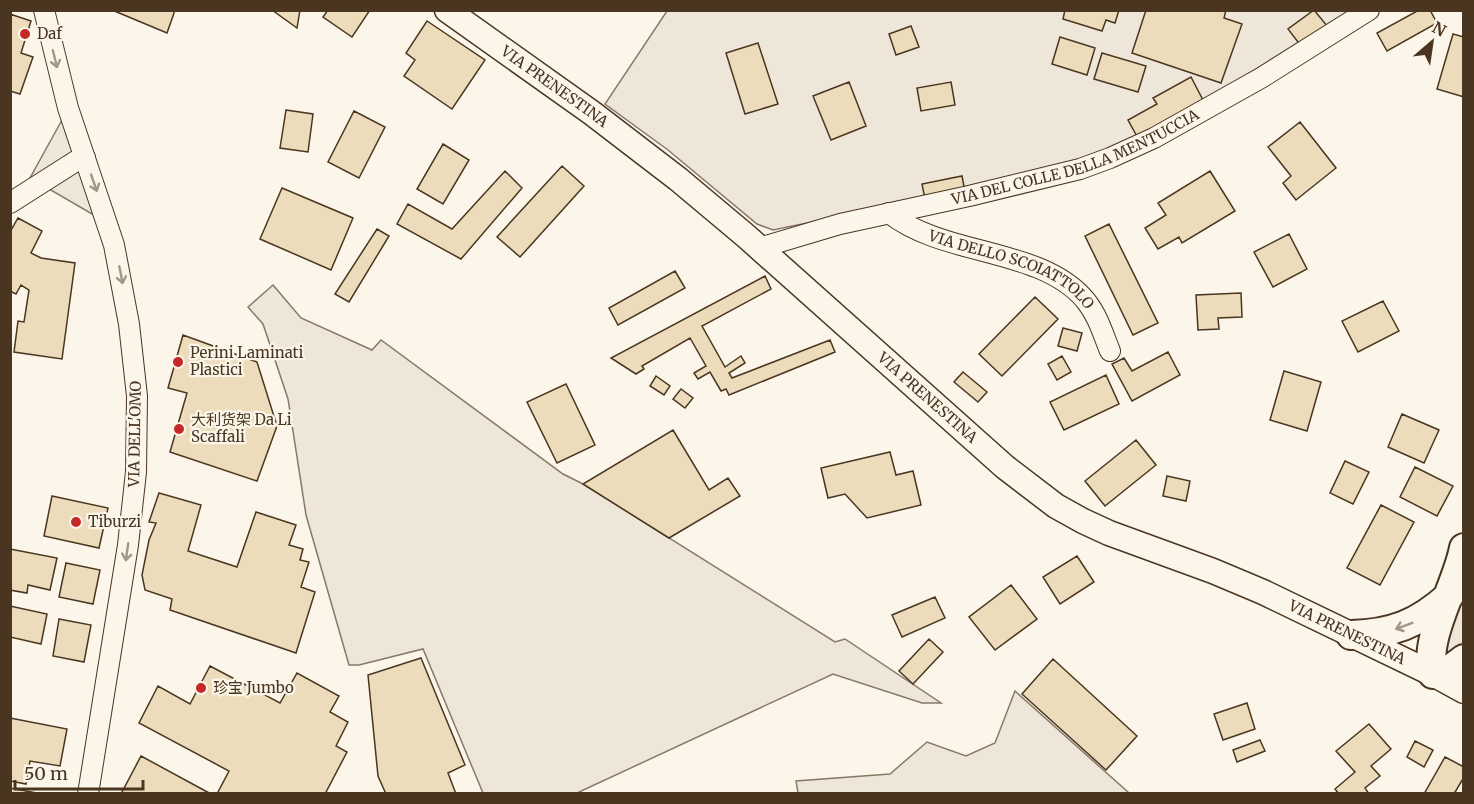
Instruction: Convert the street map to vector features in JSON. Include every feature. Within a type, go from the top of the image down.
[{"type":"highway","points":[[1464,548],[1457,576],[1430,653],[1432,674],[1448,671],[1464,659]]},
{"type":"highway","points":[[1351,635],[1394,630],[1407,625],[1433,610],[1449,596]]},
{"type":"main road","name":"VIA PRENESTINA","points":[[447,10],[637,147],[759,248],[1005,466],[1069,514],[1120,538],[1213,571],[1290,604],[1464,691]]},
{"type":"street","name":"VIA DELL'OMO","points":[[44,10],[68,108],[106,218],[120,272],[136,376],[138,422],[134,494],[125,566],[88,794]]},
{"type":"street","name":"VIA DEL COLLE DELLA MENTUCCIA","points":[[759,248],[830,226],[1080,169],[1119,154],[1154,138],[1261,78],[1369,10]]},
{"type":"street","points":[[10,203],[76,160],[85,158]]},
{"type":"street","name":"VIA DELLO SCOIATTOLO","points":[[888,213],[933,237],[1022,263],[1058,278],[1079,294],[1091,308],[1110,351]]},
{"type":"shaded area","points":[[667,11],[1354,11],[1130,144],[1101,155],[885,207],[773,230],[757,224],[668,150],[605,104]]},
{"type":"shaded area","points":[[62,120],[76,161],[99,218],[30,178]]},
{"type":"shaded area","points":[[273,285],[301,318],[372,350],[381,340],[563,474],[583,484],[835,642],[845,639],[941,703],[922,703],[833,674],[577,793],[483,793],[423,649],[359,665],[349,665],[306,515],[288,399],[263,324],[248,307]]},
{"type":"shaded area","points":[[1463,599],[1463,643],[1459,652],[1446,660],[1443,648]]},
{"type":"shaded area","points":[[1015,691],[1129,793],[798,793],[796,781],[890,774],[927,742],[966,756],[995,743]]},
{"type":"building","points":[[112,10],[174,10],[174,13],[167,33]]},
{"type":"building","points":[[272,10],[300,10],[297,28]]},
{"type":"building","points":[[328,10],[370,10],[352,37],[323,17]]},
{"type":"building","points":[[1065,10],[1119,10],[1115,23],[1106,20],[1102,31],[1063,19]]},
{"type":"building","points":[[1146,10],[1226,10],[1224,18],[1242,24],[1221,83],[1132,53]]},
{"type":"building","points":[[1314,10],[1328,27],[1301,46],[1288,29]]},
{"type":"building","points":[[1419,10],[1430,10],[1437,23],[1387,51],[1377,33]]},
{"type":"building","points":[[10,14],[31,21],[21,53],[33,57],[20,94],[10,91]]},
{"type":"building","points":[[427,21],[485,60],[452,109],[404,76],[415,60],[406,53]]},
{"type":"building","points":[[911,26],[919,47],[896,55],[889,34]]},
{"type":"building","points":[[1453,34],[1464,37],[1464,97],[1437,89]]},
{"type":"building","points":[[1060,37],[1095,48],[1087,75],[1052,64]]},
{"type":"building","points":[[758,43],[778,104],[745,114],[726,53]]},
{"type":"building","points":[[1102,53],[1146,66],[1138,92],[1094,79]]},
{"type":"building","points":[[1191,77],[1205,104],[1139,140],[1128,120],[1157,104],[1153,98]]},
{"type":"building","points":[[849,82],[866,126],[831,140],[813,96]]},
{"type":"building","points":[[951,82],[955,105],[921,111],[917,88]]},
{"type":"building","points":[[286,110],[313,114],[308,152],[280,148]]},
{"type":"building","points":[[354,111],[385,127],[359,178],[328,162]]},
{"type":"building","points":[[1300,122],[1336,168],[1296,200],[1283,183],[1291,176],[1268,147]]},
{"type":"building","points":[[443,144],[469,160],[443,204],[417,189]]},
{"type":"building","points":[[562,166],[584,186],[520,257],[497,237]]},
{"type":"building","points":[[505,171],[522,188],[461,259],[397,224],[408,204],[452,229]]},
{"type":"building","points":[[1210,171],[1235,211],[1182,243],[1179,237],[1158,249],[1145,228],[1166,215],[1158,203]]},
{"type":"building","points":[[962,176],[965,192],[925,199],[922,184]]},
{"type":"building","points":[[282,188],[353,218],[331,270],[260,239]]},
{"type":"building","points":[[18,218],[42,231],[31,253],[41,258],[75,263],[62,359],[14,352],[18,321],[24,322],[29,290],[21,285],[16,294],[10,291],[10,232]]},
{"type":"building","points":[[1109,224],[1158,323],[1133,335],[1085,236]]},
{"type":"building","points":[[377,229],[389,236],[349,302],[335,294]]},
{"type":"building","points":[[1289,234],[1307,269],[1273,287],[1254,252]]},
{"type":"building","points":[[675,271],[685,288],[618,325],[609,308]]},
{"type":"building","points":[[765,276],[771,289],[702,326],[725,367],[741,356],[745,363],[729,373],[732,378],[830,340],[835,352],[729,395],[726,389],[721,391],[710,372],[698,379],[694,373],[706,366],[690,338],[642,366],[644,369],[636,374],[611,358]]},
{"type":"building","points":[[1241,293],[1242,317],[1218,318],[1219,329],[1198,330],[1196,295]]},
{"type":"building","points":[[1035,297],[1058,319],[1002,376],[979,354]]},
{"type":"building","points":[[1383,301],[1399,331],[1358,352],[1342,321]]},
{"type":"building","points":[[1063,328],[1082,333],[1077,351],[1058,346]]},
{"type":"building","points":[[183,335],[257,362],[277,426],[257,481],[170,452],[187,393],[168,388]]},
{"type":"building","points":[[1168,352],[1180,375],[1132,401],[1112,364],[1124,358],[1132,371]]},
{"type":"building","points":[[1062,356],[1071,372],[1057,380],[1048,364]]},
{"type":"building","points":[[1284,371],[1321,382],[1307,431],[1270,420]]},
{"type":"building","points":[[963,372],[987,392],[978,402],[954,382]]},
{"type":"building","points":[[1106,375],[1119,404],[1064,430],[1050,402]]},
{"type":"building","points":[[656,376],[670,386],[664,395],[650,386]]},
{"type":"building","points":[[566,384],[595,445],[557,463],[527,402]]},
{"type":"building","points":[[681,389],[693,398],[685,408],[673,399]]},
{"type":"building","points":[[1402,414],[1439,430],[1424,463],[1388,447]]},
{"type":"building","points":[[673,430],[709,490],[728,478],[740,496],[669,538],[583,484]]},
{"type":"building","points":[[1136,440],[1156,465],[1105,506],[1085,481]]},
{"type":"building","points":[[890,452],[896,475],[913,471],[921,505],[867,518],[845,494],[828,498],[821,468]]},
{"type":"building","points":[[1345,461],[1369,472],[1353,504],[1330,493]]},
{"type":"building","points":[[1415,467],[1453,486],[1437,516],[1400,497]]},
{"type":"building","points":[[1167,476],[1190,481],[1186,501],[1163,496]]},
{"type":"building","points":[[159,493],[201,505],[188,551],[237,567],[256,512],[296,525],[289,545],[303,549],[300,560],[309,562],[301,587],[315,592],[296,653],[170,610],[172,599],[145,590],[142,575],[149,540],[156,523],[149,522]]},
{"type":"building","name":"Tiburzi","points":[[52,496],[108,508],[99,548],[44,536]]},
{"type":"building","points":[[1381,505],[1414,522],[1380,585],[1347,568]]},
{"type":"building","points":[[10,549],[57,558],[50,590],[28,585],[27,593],[10,590]]},
{"type":"building","points":[[1077,556],[1094,582],[1060,604],[1043,577]]},
{"type":"building","points":[[66,563],[100,570],[93,604],[59,597]]},
{"type":"building","points":[[1011,585],[1037,619],[995,650],[969,617]]},
{"type":"building","points":[[935,597],[945,618],[902,637],[892,615]]},
{"type":"building","points":[[10,606],[47,614],[41,644],[10,637]]},
{"type":"building","points":[[59,619],[91,625],[84,662],[53,656]]},
{"type":"building","points":[[929,639],[943,652],[913,684],[899,671]]},
{"type":"building","points":[[421,658],[465,765],[448,773],[456,794],[386,794],[378,776],[368,675]]},
{"type":"building","points":[[1053,659],[1137,736],[1106,770],[1022,694]]},
{"type":"building","points":[[210,666],[280,703],[297,673],[339,696],[330,712],[348,722],[336,746],[347,752],[325,794],[217,794],[229,771],[139,723],[158,686],[190,704]]},
{"type":"building","points":[[1247,703],[1255,729],[1223,740],[1214,714]]},
{"type":"building","points":[[10,718],[67,729],[60,766],[30,761],[26,784],[10,781]]},
{"type":"building","points":[[1369,724],[1391,749],[1371,766],[1380,776],[1365,788],[1369,794],[1339,794],[1335,789],[1355,772],[1336,751]]},
{"type":"building","points":[[1260,740],[1265,751],[1237,762],[1233,750]]},
{"type":"building","points":[[1415,741],[1433,750],[1424,767],[1407,757]]},
{"type":"building","points":[[141,756],[211,794],[121,794]]},
{"type":"building","points":[[1445,757],[1464,767],[1464,777],[1454,794],[1424,794]]},
{"type":"building","points":[[10,788],[42,794],[10,794]]},
{"type":"place","name":"Daf","points":[[25,34]]},
{"type":"place","name":"Perini Laminati Plastici","points":[[178,362]]},
{"type":"place","name":"大利货架 Da Li Scaffali","points":[[179,429]]},
{"type":"place","name":"Tiburzi","points":[[76,522]]},
{"type":"place","name":"珍宝 Jumbo","points":[[201,688]]}]
